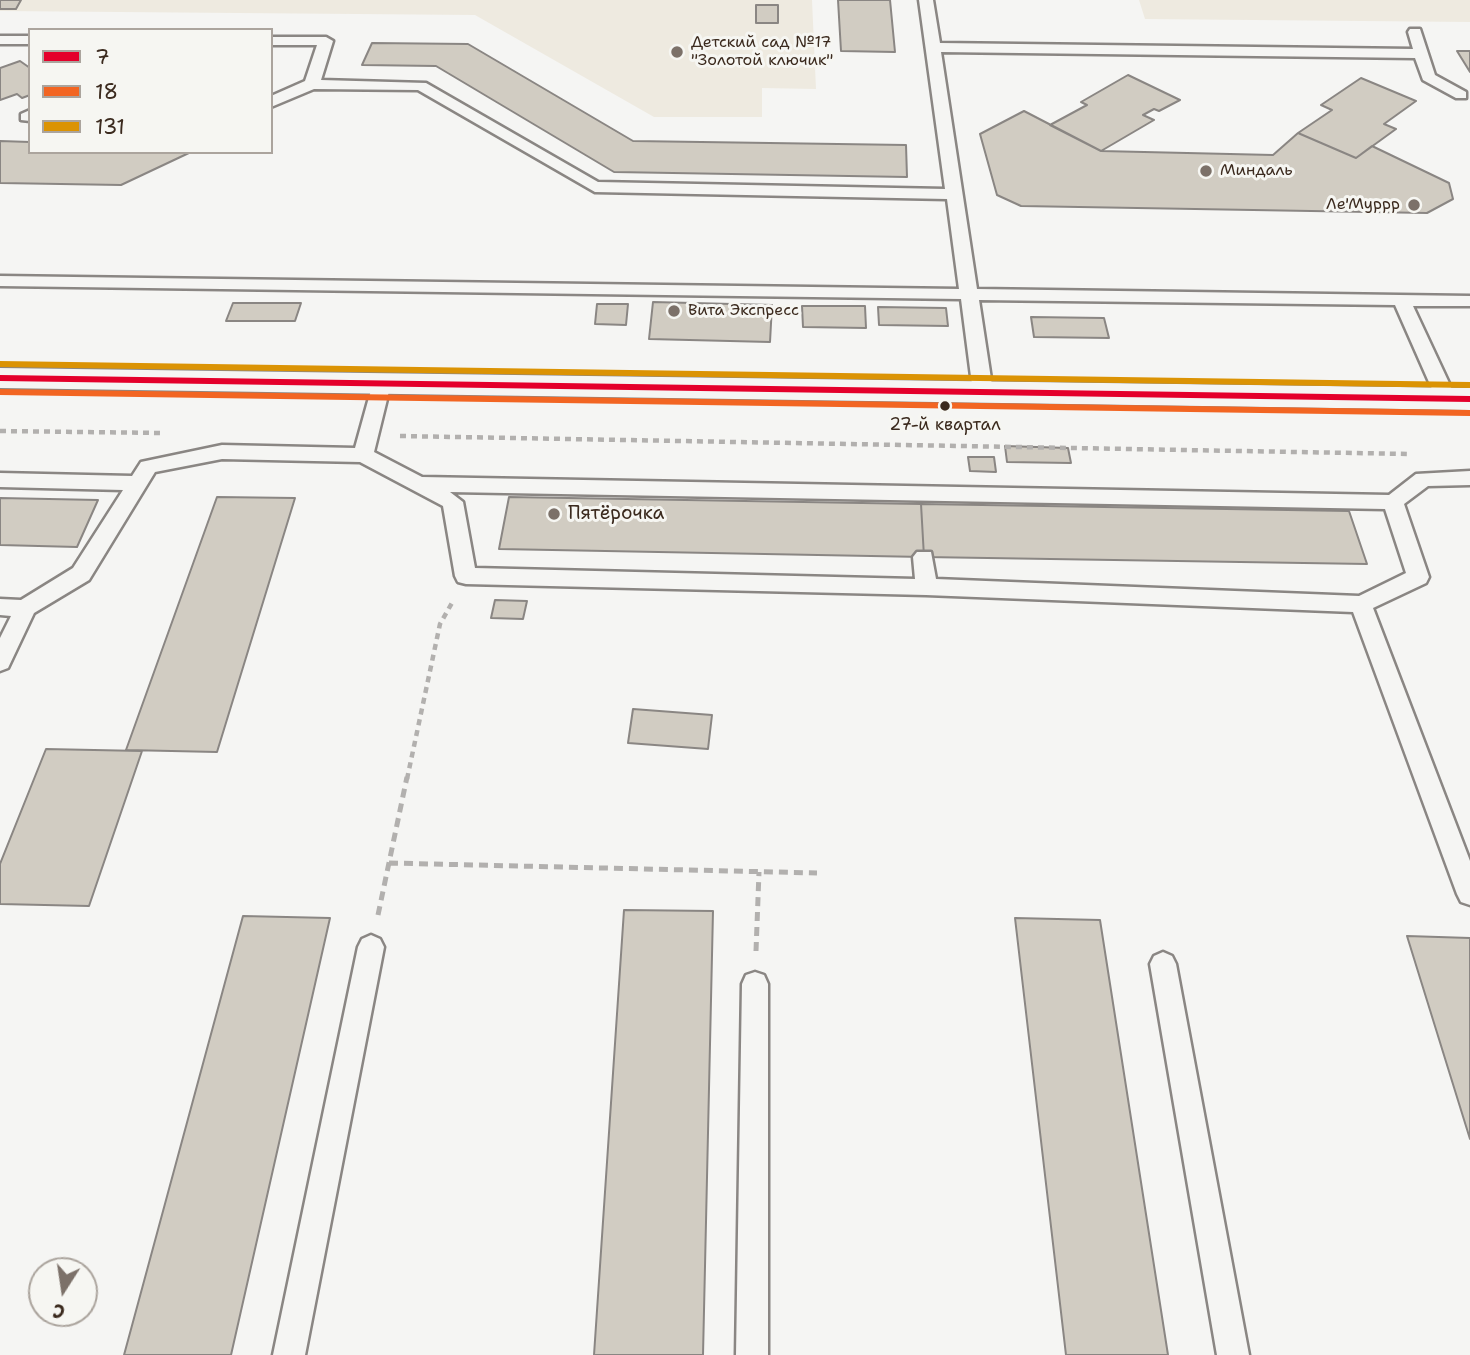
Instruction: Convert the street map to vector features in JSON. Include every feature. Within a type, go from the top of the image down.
[{"type":"main road","points":[[0,378],[1458,399]]},
{"type":"lane","points":[[926,0],[983,392]]},
{"type":"lane","points":[[1415,32],[1428,77],[1466,95]]},
{"type":"lane","points":[[0,40],[28,40]]},
{"type":"lane","points":[[273,41],[326,41],[312,84]]},
{"type":"lane","points":[[931,47],[1421,54]]},
{"type":"lane","points":[[273,101],[312,84],[421,86],[595,187],[953,194]]},
{"type":"lane","points":[[1444,97],[1466,95]]},
{"type":"lane","points":[[0,281],[968,292],[1470,301]]},
{"type":"lane","points":[[1401,300],[1458,399]]},
{"type":"lane","points":[[365,445],[382,383]]},
{"type":"lane","points":[[0,662],[26,608],[81,574],[148,467],[222,452],[365,445],[418,484],[453,502],[466,576],[926,587],[1361,604],[1418,577],[1393,502]]},
{"type":"lane","points":[[418,484],[921,498],[1393,502],[1423,480],[1470,478]]},
{"type":"lane","points":[[0,480],[138,483]]},
{"type":"lane","points":[[923,557],[926,587]]},
{"type":"lane","points":[[1361,604],[1470,894]]},
{"type":"lane","points":[[0,607],[26,608]]},
{"type":"lane","points":[[289,1355],[371,947]]},
{"type":"lane","points":[[1163,964],[1233,1355]]},
{"type":"lane","points":[[752,1355],[755,984]]},
{"type":"path","points":[[0,431],[177,433]]},
{"type":"path","points":[[365,445],[1414,454]]},
{"type":"path","points":[[371,947],[440,624],[466,576]]},
{"type":"path","points":[[389,863],[817,873]]},
{"type":"path","points":[[755,984],[760,872]]},
{"type":"shaded area","name":"Детский сад №17 \"Золотой ключик\"","points":[[0,0],[812,0],[816,89],[762,88],[762,117],[654,117],[475,15],[0,11]]},
{"type":"shaded area","points":[[1139,0],[1470,0],[1470,22],[1145,19]]},
{"type":"building","points":[[0,0],[21,0],[16,9],[0,9]]},
{"type":"building","points":[[838,0],[890,0],[895,52],[841,51]]},
{"type":"building","points":[[756,5],[778,5],[778,23],[756,23]]},
{"type":"building","points":[[372,43],[468,44],[633,141],[906,145],[907,177],[614,172],[436,66],[362,65]]},
{"type":"building","points":[[1457,51],[1470,51],[1470,72]]},
{"type":"building","points":[[20,61],[28,67],[28,96],[22,98],[17,94],[0,100],[0,68]]},
{"type":"building","points":[[1128,75],[1180,100],[1159,111],[1154,109],[1143,115],[1154,120],[1101,151],[1050,125],[1087,105],[1081,102]]},
{"type":"building","points":[[1361,78],[1416,101],[1384,124],[1396,129],[1356,158],[1298,133],[1332,110],[1321,105]]},
{"type":"building","name":"Миндаль","points":[[1024,111],[1101,151],[1273,155],[1298,133],[1356,158],[1372,146],[1449,183],[1453,199],[1427,213],[1021,206],[997,195],[980,134]]},
{"type":"building","points":[[0,141],[28,142],[28,154],[187,154],[121,185],[0,183]]},
{"type":"building","points":[[653,302],[772,305],[770,342],[649,339]]},
{"type":"building","points":[[233,303],[301,303],[295,321],[226,321]]},
{"type":"building","points":[[597,304],[628,304],[626,325],[595,324]]},
{"type":"building","points":[[802,306],[865,306],[866,328],[803,327]]},
{"type":"building","points":[[878,307],[946,308],[948,326],[879,325]]},
{"type":"building","points":[[1031,317],[1104,318],[1109,338],[1034,337]]},
{"type":"building","points":[[1005,446],[1068,448],[1071,463],[1007,462]]},
{"type":"building","points":[[968,457],[994,457],[996,472],[970,471]]},
{"type":"building","points":[[217,497],[295,498],[217,752],[126,750]]},
{"type":"building","points":[[509,497],[921,504],[924,557],[499,549]]},
{"type":"building","points":[[0,498],[98,500],[77,547],[0,545]]},
{"type":"building","points":[[921,504],[1349,511],[1367,564],[924,557]]},
{"type":"building","points":[[495,600],[527,601],[523,619],[491,618]]},
{"type":"building","points":[[633,709],[712,715],[708,749],[628,743]]},
{"type":"building","points":[[46,749],[142,751],[89,906],[0,904],[0,864]]},
{"type":"building","points":[[624,910],[713,911],[703,1355],[594,1355]]},
{"type":"building","points":[[243,916],[330,918],[231,1355],[124,1355]]},
{"type":"building","points":[[1015,918],[1100,920],[1168,1355],[1066,1355]]},
{"type":"building","points":[[1407,936],[1470,938],[1470,1139]]},
{"type":"transit line","name":"131","points":[[0,364],[1470,385]]},
{"type":"transit line","name":"7","points":[[0,378],[1470,399]]},
{"type":"transit line","name":"18","points":[[0,392],[1470,413]]},
{"type":"place","name":"Детский сад №17 \"Золотой ключик\"","points":[[677,52]]},
{"type":"place","name":"Миндаль","points":[[1206,171]]},
{"type":"place","name":"Ле'Муррр","points":[[1414,205]]},
{"type":"place","name":"Вита Экспресс","points":[[674,311]]},
{"type":"place","name":"27-й квартал","points":[[945,406]]},
{"type":"place","name":"Пятёрочка","points":[[554,514]]}]
